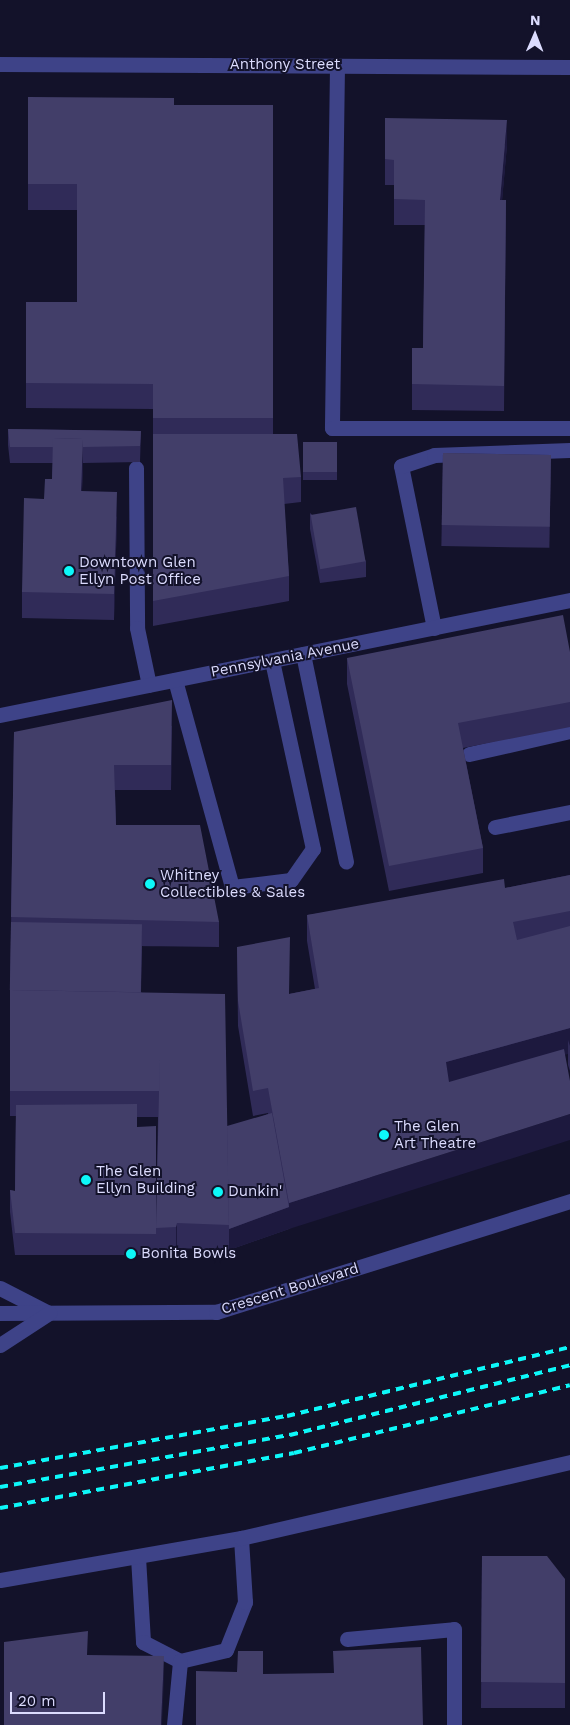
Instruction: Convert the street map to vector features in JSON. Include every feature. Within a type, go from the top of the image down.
[{"type":"street","name":"Anthony Street","points":[[0,64],[570,68]]},
{"type":"street","points":[[337,66],[332,428],[570,428]]},
{"type":"street","points":[[434,628],[401,466],[434,455],[570,450]]},
{"type":"street","points":[[136,468],[137,628],[149,685]]},
{"type":"street","name":"Pennsylvania Avenue","points":[[0,716],[570,600]]},
{"type":"street","points":[[303,654],[346,862]]},
{"type":"street","points":[[175,680],[186,732],[232,887],[291,880],[313,849],[272,661]]},
{"type":"street","points":[[469,754],[570,731]]},
{"type":"street","points":[[495,827],[570,812]]},
{"type":"street","name":"Crescent Boulevard","points":[[0,1313],[216,1312],[567,1201]]},
{"type":"street","points":[[0,1288],[49,1313],[0,1345]]},
{"type":"street","points":[[0,1580],[241,1538],[570,1462]]},
{"type":"street","points":[[138,1557],[143,1642],[180,1661],[226,1650],[245,1602],[241,1538]]},
{"type":"street","points":[[347,1639],[454,1629],[454,1725]]},
{"type":"street","points":[[174,1725],[180,1661]]},
{"type":"building","points":[[28,97],[174,98],[174,105],[273,105],[273,418],[153,418],[153,384],[26,383],[26,302],[77,302],[77,184],[28,184]]},
{"type":"building","points":[[385,118],[507,120],[500,200],[506,200],[504,386],[412,384],[412,348],[423,348],[425,200],[394,199],[394,160],[385,159]]},
{"type":"building","points":[[8,429],[141,431],[140,446],[83,447],[83,439],[53,438],[53,447],[10,447]]},
{"type":"building","points":[[153,434],[297,434],[301,477],[283,478],[289,576],[153,601]]},
{"type":"building","name":"Downtown Glen Ellyn Post Office","points":[[53,438],[83,439],[81,491],[117,492],[114,594],[22,592],[24,498],[44,499],[45,479],[52,479]]},
{"type":"building","points":[[303,442],[337,442],[337,472],[303,472]]},
{"type":"building","points":[[443,453],[551,455],[550,527],[442,525]]},
{"type":"building","points":[[356,507],[366,561],[320,569],[311,515]]},
{"type":"building","points":[[563,615],[570,652],[570,702],[458,723],[483,848],[389,866],[347,658]]},
{"type":"building","points":[[172,700],[171,765],[114,765],[116,825],[200,825],[219,922],[11,917],[14,732]]},
{"type":"building","points":[[570,875],[570,911],[513,922],[517,940],[570,926],[570,1028],[446,1062],[449,1082],[564,1049],[570,1081],[570,1114],[289,1203],[268,1088],[253,1091],[238,1001],[237,947],[290,937],[289,994],[319,988],[307,915],[504,879],[505,888]]},
{"type":"building","points":[[11,922],[142,924],[141,992],[10,990]]},
{"type":"building","points":[[10,990],[225,994],[229,1225],[177,1223],[176,1227],[156,1228],[161,1002],[159,1091],[10,1091]]},
{"type":"building","name":"The Glen Ellyn Building","points":[[137,1104],[137,1127],[156,1126],[156,1234],[15,1233],[10,1190],[15,1191],[16,1105]]},
{"type":"building","points":[[272,1113],[289,1207],[229,1229],[227,1126]]},
{"type":"building","points":[[482,1556],[547,1556],[565,1579],[565,1683],[481,1682]]},
{"type":"building","points":[[88,1631],[87,1655],[164,1656],[161,1725],[4,1725],[4,1642]]},
{"type":"building","points":[[421,1647],[423,1725],[196,1725],[196,1671],[237,1672],[238,1651],[263,1651],[263,1674],[334,1673],[333,1651]]},
{"type":"railway","points":[[0,1468],[287,1416],[570,1347]]},
{"type":"railway","points":[[0,1487],[290,1435],[570,1365]]},
{"type":"railway","points":[[0,1508],[294,1453],[570,1385]]},
{"type":"place","name":"Downtown Glen Ellyn Post Office","points":[[69,571]]},
{"type":"place","name":"Whitney Collectibles & Sales","points":[[150,884]]},
{"type":"place","name":"The Glen Art Theatre","points":[[384,1135]]},
{"type":"place","name":"The Glen Ellyn Building","points":[[86,1180]]},
{"type":"place","name":"Dunkin'","points":[[218,1192]]},
{"type":"place","name":"Bonita Bowls","points":[[131,1254]]}]
